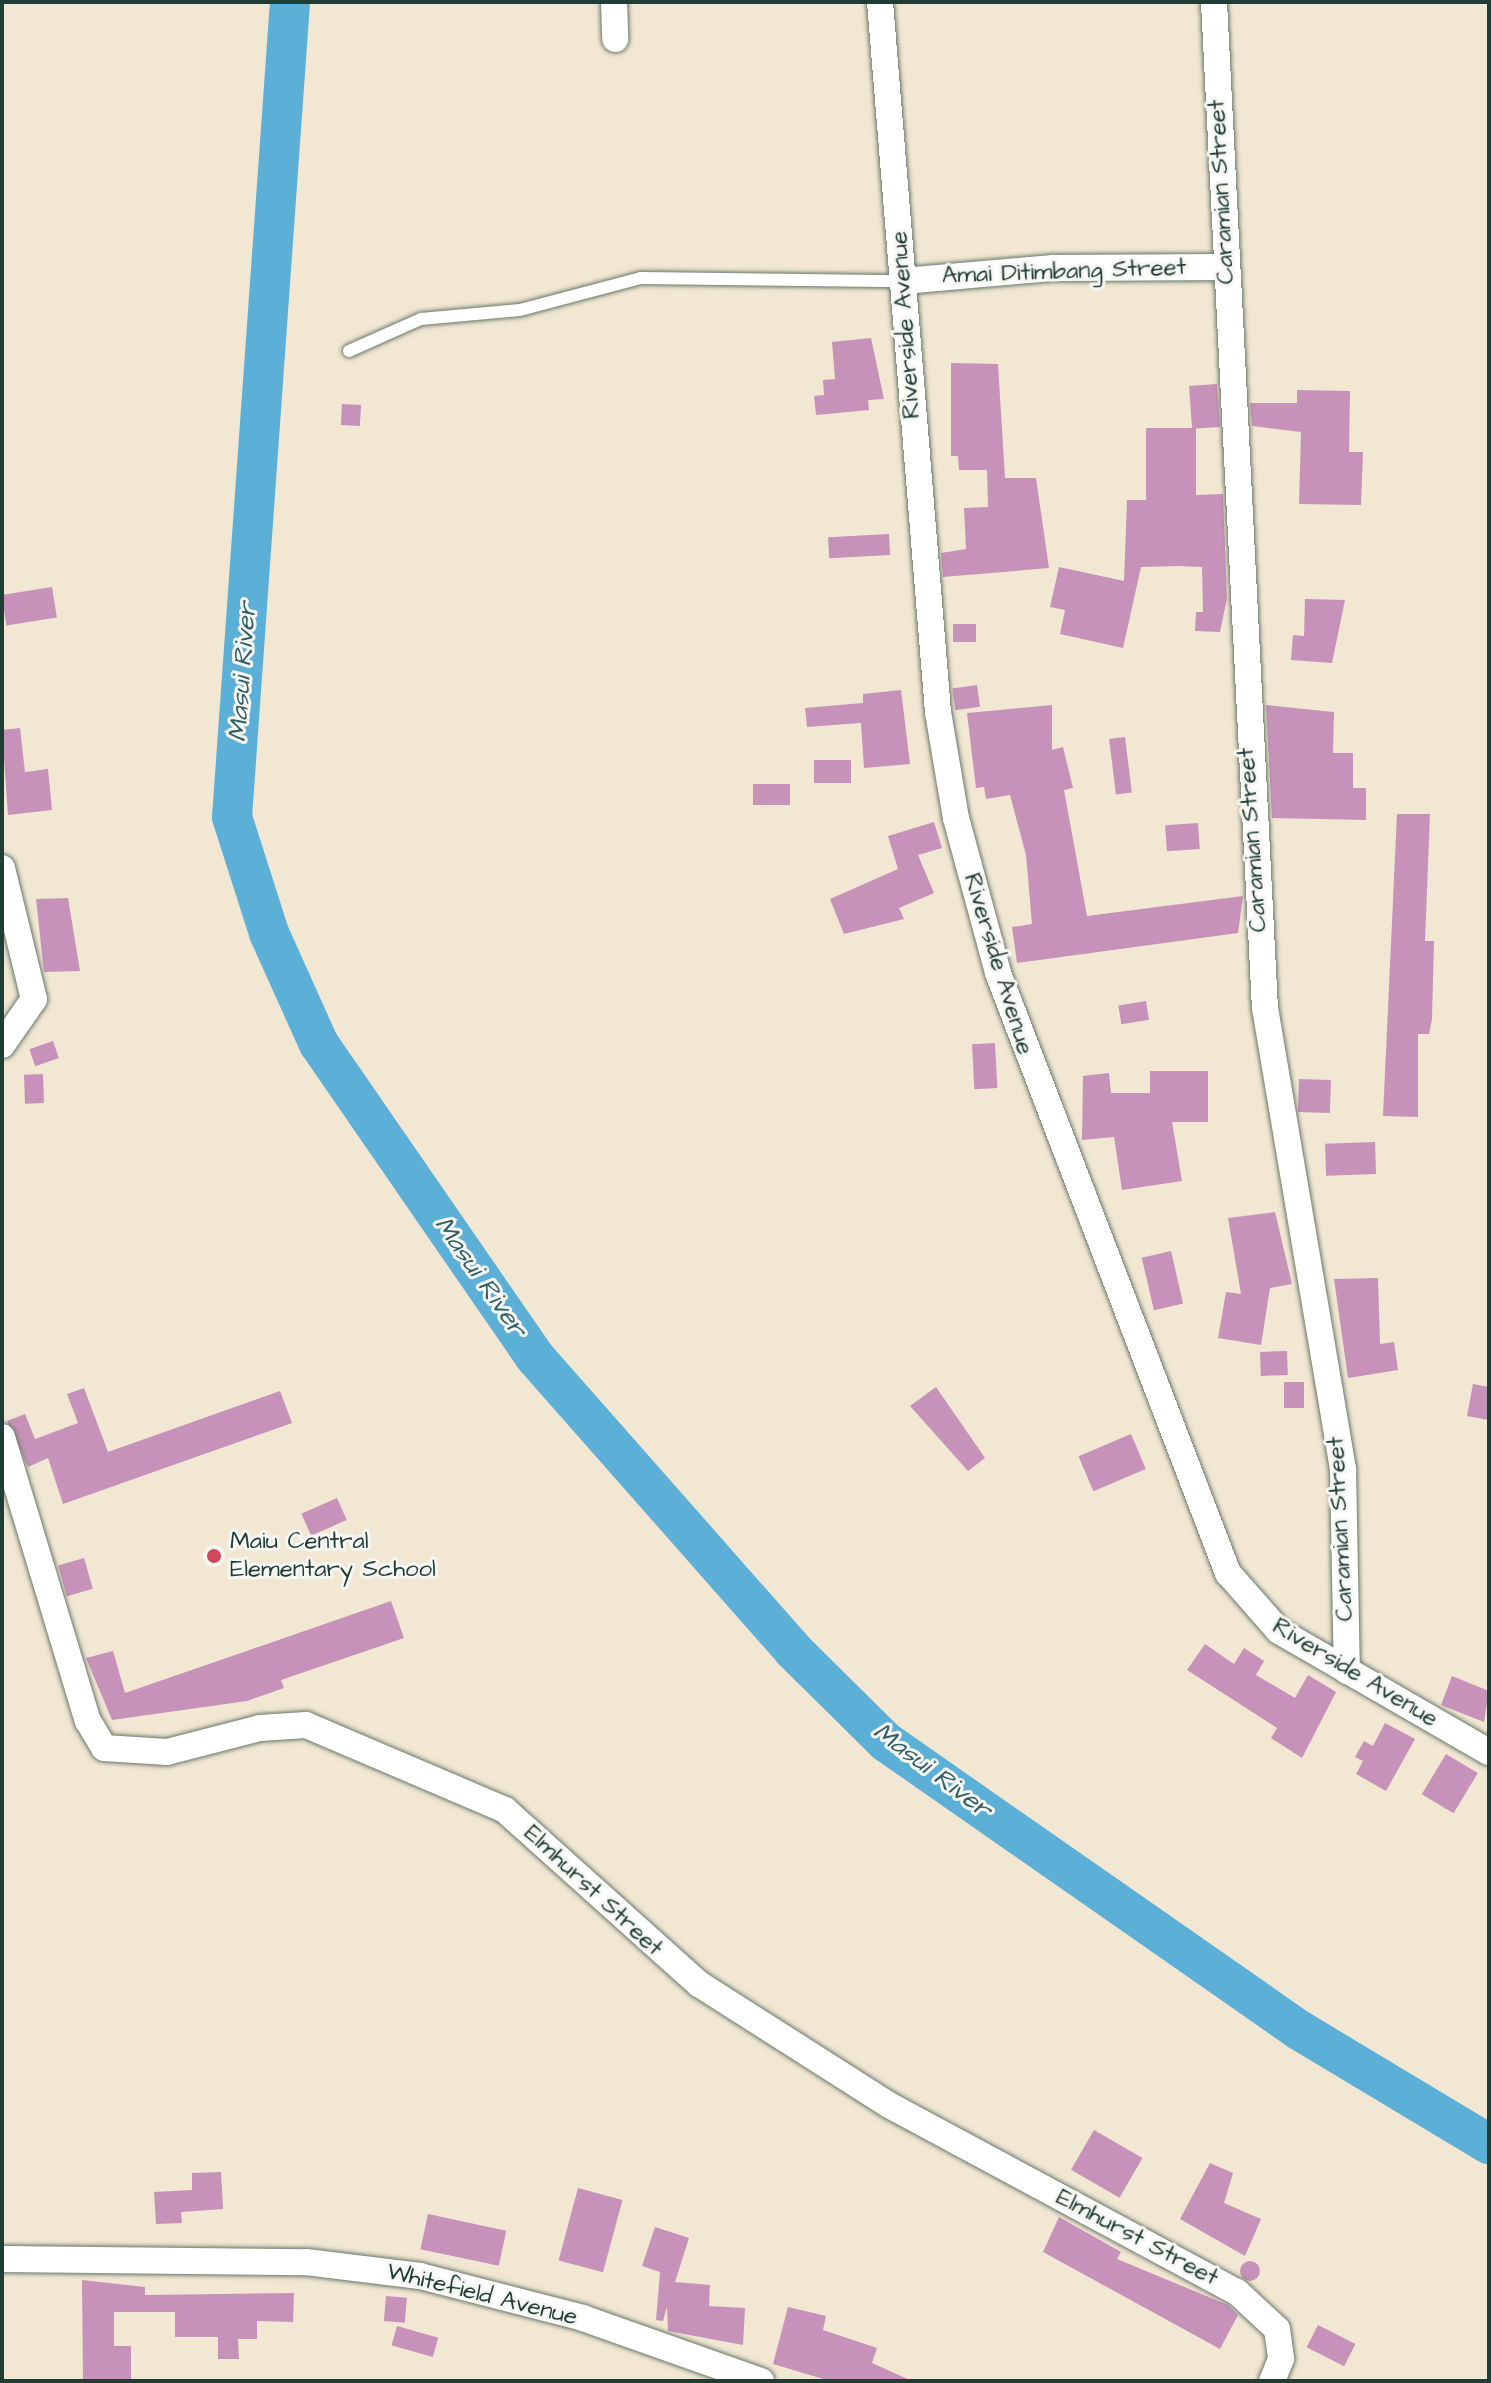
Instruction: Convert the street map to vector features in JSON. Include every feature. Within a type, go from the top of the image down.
[{"type":"street","points":[[614,2],[615,39]]},
{"type":"street","name":"Riverside Avenue","points":[[880,2],[938,712],[956,818],[998,973],[1228,1573],[1279,1631],[1489,1752]]},
{"type":"street","name":"Caramian Street","points":[[1214,2],[1265,1008],[1343,1469],[1347,1671]]},
{"type":"street","name":"Amai Ditimbang Street","points":[[903,281],[1053,268],[1226,267]]},
{"type":"street","points":[[2,868],[34,999],[2,1045]]},
{"type":"street","name":"Elmhurst Street","points":[[2,1437],[88,1721],[104,1748],[167,1752],[260,1728],[306,1725],[505,1810],[699,1984],[889,2105],[1237,2292],[1277,2329],[1281,2359],[1272,2381]]},
{"type":"street","name":"Whitefield Avenue","points":[[2,2259],[306,2262],[407,2274],[583,2318],[761,2381]]},
{"type":"lane","points":[[349,351],[421,319],[533,307],[641,278],[903,281]]},
{"type":"building","points":[[871,338],[884,399],[868,400],[869,410],[816,415],[814,396],[824,395],[823,380],[835,379],[832,342]]},
{"type":"building","points":[[951,363],[998,364],[1005,478],[1036,478],[1049,568],[943,577],[941,553],[966,549],[964,508],[988,507],[987,470],[959,470],[958,456],[951,456]]},
{"type":"building","points":[[1217,384],[1220,427],[1192,429],[1189,386]]},
{"type":"building","points":[[1297,390],[1350,391],[1349,452],[1363,452],[1361,505],[1299,504],[1301,432],[1252,426],[1250,403],[1297,403]]},
{"type":"building","points":[[342,404],[361,405],[360,426],[341,425]]},
{"type":"building","points":[[1146,428],[1196,428],[1196,495],[1223,494],[1227,598],[1220,632],[1195,631],[1196,612],[1203,612],[1202,567],[1178,566],[1141,567],[1123,648],[1060,634],[1065,610],[1050,607],[1059,567],[1124,581],[1127,500],[1146,500]]},
{"type":"building","points":[[889,534],[890,555],[829,558],[828,537]]},
{"type":"building","points":[[52,587],[57,618],[6,626],[2,595]]},
{"type":"building","points":[[1305,599],[1345,600],[1332,663],[1291,660],[1293,635],[1304,636]]},
{"type":"building","points":[[953,624],[976,624],[976,642],[953,642]]},
{"type":"building","points":[[977,685],[980,707],[955,710],[952,688]]},
{"type":"building","points":[[901,690],[910,764],[864,768],[861,723],[807,727],[805,708],[863,703],[863,694]]},
{"type":"building","points":[[1052,705],[1052,750],[1063,747],[1073,788],[1064,790],[1087,916],[1243,896],[1238,933],[1017,963],[1012,927],[1032,924],[1026,855],[1010,795],[986,799],[984,787],[976,788],[967,713]]},
{"type":"building","points":[[1266,705],[1334,712],[1333,753],[1353,753],[1353,788],[1366,788],[1366,820],[1272,818]]},
{"type":"building","points":[[20,728],[25,772],[48,769],[52,810],[8,815],[2,730]]},
{"type":"building","points":[[1125,737],[1132,793],[1116,795],[1109,739]]},
{"type":"building","points":[[814,760],[851,760],[851,783],[814,783]]},
{"type":"building","points":[[753,784],[790,784],[790,805],[753,805]]},
{"type":"building","points":[[1397,814],[1430,814],[1425,941],[1434,941],[1432,1019],[1429,1034],[1418,1034],[1418,1117],[1383,1116]]},
{"type":"building","points":[[934,822],[942,848],[918,855],[934,893],[899,908],[904,919],[844,934],[830,899],[898,869],[888,836]]},
{"type":"building","points":[[1198,823],[1200,849],[1167,851],[1165,825]]},
{"type":"building","points":[[68,898],[80,971],[44,972],[36,899]]},
{"type":"building","points":[[1146,1001],[1149,1020],[1121,1024],[1118,1005]]},
{"type":"building","points":[[53,1041],[59,1058],[35,1066],[29,1049]]},
{"type":"building","points":[[995,1043],[997,1088],[974,1089],[972,1044]]},
{"type":"building","points":[[1150,1071],[1208,1071],[1208,1122],[1172,1122],[1182,1181],[1122,1190],[1114,1137],[1082,1140],[1083,1076],[1109,1073],[1111,1093],[1150,1093]]},
{"type":"building","points":[[43,1074],[44,1103],[25,1104],[24,1075]]},
{"type":"building","points":[[1299,1079],[1331,1080],[1330,1113],[1298,1112]]},
{"type":"building","points":[[1375,1142],[1376,1174],[1326,1176],[1325,1144]]},
{"type":"building","points":[[1275,1212],[1292,1284],[1270,1288],[1261,1345],[1218,1338],[1226,1292],[1241,1294],[1228,1218]]},
{"type":"building","points":[[1171,1251],[1183,1304],[1154,1310],[1142,1258]]},
{"type":"building","points":[[1378,1278],[1380,1344],[1394,1342],[1398,1370],[1348,1378],[1334,1279]]},
{"type":"building","points":[[1287,1351],[1288,1375],[1261,1376],[1260,1352]]},
{"type":"building","points":[[1284,1382],[1304,1382],[1304,1408],[1284,1408]]},
{"type":"building","points":[[1473,1384],[1489,1387],[1489,1420],[1467,1416]]},
{"type":"building","points":[[936,1387],[985,1458],[968,1471],[910,1406]]},
{"type":"building","points":[[84,1388],[108,1452],[280,1391],[292,1423],[63,1504],[48,1458],[28,1467],[7,1421],[25,1414],[35,1439],[78,1423],[67,1394]]},
{"type":"building","points":[[1131,1434],[1146,1469],[1093,1491],[1079,1456]]},
{"type":"building","points":[[337,1498],[347,1520],[311,1536],[301,1514]]},
{"type":"building","points":[[84,1558],[93,1589],[67,1596],[58,1565]]},
{"type":"building","points":[[391,1601],[404,1638],[281,1680],[284,1688],[247,1701],[112,1720],[86,1658],[113,1651],[125,1693]]},
{"type":"building","points":[[1205,1644],[1234,1664],[1244,1648],[1264,1661],[1256,1675],[1295,1698],[1308,1675],[1336,1692],[1302,1758],[1271,1738],[1277,1728],[1187,1670]]},
{"type":"building","points":[[1452,1676],[1489,1691],[1484,1722],[1441,1705]]},
{"type":"building","points":[[1385,1723],[1415,1739],[1386,1791],[1356,1774],[1363,1761],[1355,1757],[1364,1741],[1373,1746]]},
{"type":"building","points":[[1446,1754],[1478,1773],[1454,1813],[1422,1794]]},
{"type":"building","points":[[1094,2130],[1142,2158],[1119,2198],[1071,2170]]},
{"type":"building","points":[[1210,2163],[1233,2173],[1224,2203],[1261,2219],[1245,2256],[1180,2219]]},
{"type":"building","points":[[221,2172],[223,2209],[181,2212],[182,2223],[156,2224],[154,2192],[192,2190],[192,2173]]},
{"type":"building","points":[[578,2188],[622,2200],[603,2272],[559,2260]]},
{"type":"building","points":[[428,2214],[506,2231],[499,2266],[421,2249]]},
{"type":"building","points":[[1059,2217],[1121,2252],[1117,2259],[1228,2305],[1238,2315],[1220,2349],[1043,2252]]},
{"type":"building","points":[[655,2227],[689,2238],[675,2282],[710,2285],[709,2306],[745,2308],[743,2345],[668,2331],[667,2307],[663,2321],[656,2320],[660,2272],[642,2266]]},
{"type":"building","points":[[1250,2261],[1257,2264],[1260,2271],[1257,2278],[1250,2281],[1243,2278],[1240,2271],[1243,2264]]},
{"type":"building","points":[[82,2280],[145,2287],[145,2295],[294,2293],[293,2322],[257,2321],[257,2339],[238,2339],[239,2359],[218,2359],[218,2337],[175,2337],[175,2312],[114,2312],[114,2346],[131,2346],[131,2381],[83,2381]]},
{"type":"building","points":[[386,2296],[407,2298],[405,2323],[384,2321]]},
{"type":"building","points":[[788,2307],[826,2316],[823,2330],[877,2348],[872,2363],[912,2381],[830,2381],[773,2364]]},
{"type":"building","points":[[1318,2325],[1355,2344],[1344,2366],[1307,2347]]},
{"type":"building","points":[[397,2326],[438,2338],[433,2357],[391,2345]]},
{"type":"waterway","name":"Masui River","points":[[290,2],[232,817],[269,933],[319,1044],[534,1356],[793,1650],[886,1742],[1299,2030],[1489,2144]]},
{"type":"place","name":"Maiu Central Elementary School","points":[[214,1556]]}]
